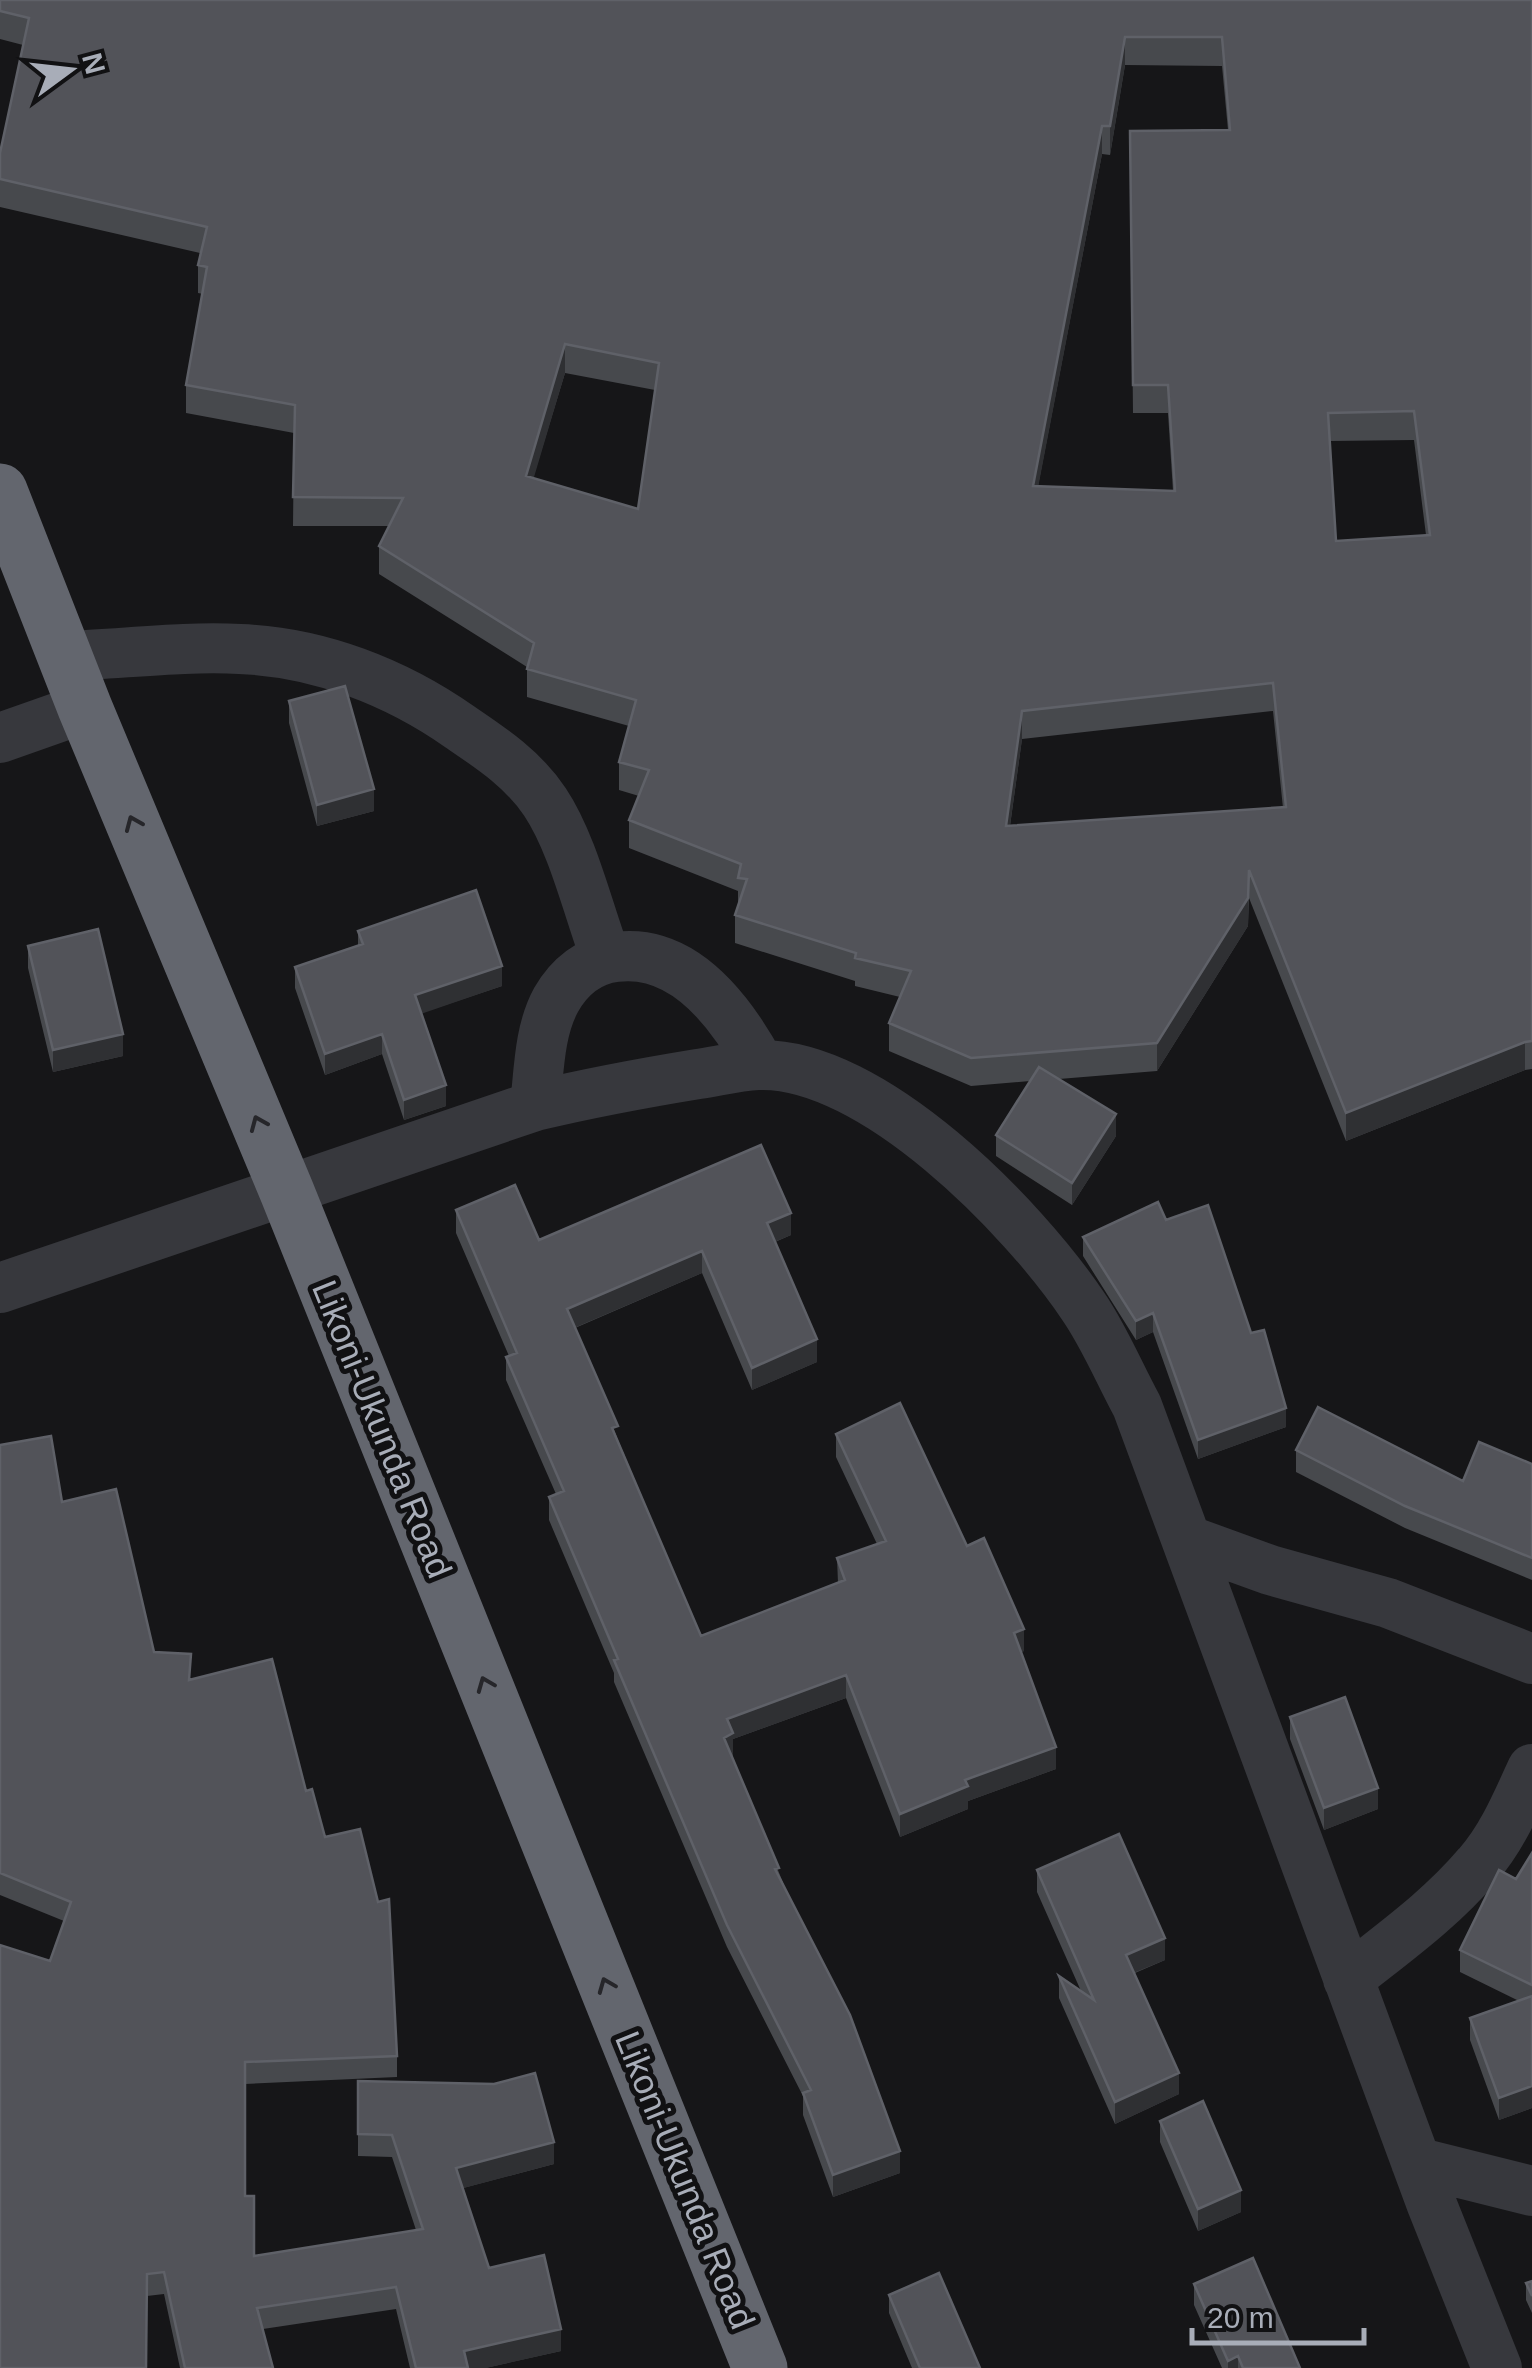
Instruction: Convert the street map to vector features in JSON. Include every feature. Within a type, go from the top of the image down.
[{"type":"highway","name":"Likoni-Ukunda Road","points":[[0,491],[760,2368]]},
{"type":"street","points":[[65,656],[241,649],[320,659],[396,689],[509,761],[545,803],[567,850],[606,958]]},
{"type":"street","points":[[0,738],[85,708]]},
{"type":"street","points":[[535,1106],[546,1029],[556,1001],[586,966],[606,958],[634,954],[664,961],[698,982],[742,1031],[760,1065]]},
{"type":"street","points":[[0,1288],[535,1106],[610,1088],[760,1065],[810,1074],[846,1086],[912,1128],[1033,1238],[1085,1308],[1137,1406],[1416,2162],[1497,2368]]},
{"type":"street","points":[[1188,1540],[1270,1570],[1388,1603],[1532,1659]]},
{"type":"street","points":[[1348,1979],[1434,1911],[1480,1863],[1507,1822],[1532,1770]]},
{"type":"street","points":[[1416,2162],[1532,2192]]},
{"type":"building","points":[[0,0],[1532,0],[1532,1041],[1346,1113],[1249,870],[1248,898],[1157,1043],[971,1058],[889,1023],[911,971],[855,958],[856,953],[735,915],[747,879],[738,878],[741,864],[629,820],[649,770],[619,762],[636,700],[527,669],[534,643],[379,546],[403,498],[293,497],[295,405],[186,385],[207,267],[198,265],[207,227],[0,179],[0,153],[29,18],[0,11]],"holes":[[[1125,37],[1222,37],[1230,130],[1130,131],[1133,385],[1168,385],[1175,491],[1033,486],[1102,126],[1110,126]],[[565,344],[659,363],[638,509],[526,476]],[[1414,411],[1430,535],[1336,541],[1328,413]],[[1273,683],[1286,807],[1006,826],[1022,711]]]},
{"type":"building","points":[[345,686],[374,789],[317,805],[289,701]]},
{"type":"building","points":[[476,890],[502,966],[415,995],[446,1085],[404,1100],[382,1034],[325,1054],[295,967],[363,944],[358,931]]},
{"type":"building","points":[[98,929],[123,1034],[53,1050],[28,946]]},
{"type":"building","points":[[1039,1067],[1116,1114],[1072,1183],[996,1135]]},
{"type":"building","points":[[761,1145],[791,1213],[767,1223],[817,1339],[752,1368],[702,1251],[567,1309],[618,1426],[612,1428],[701,1636],[845,1580],[837,1558],[886,1541],[836,1434],[900,1403],[967,1546],[984,1538],[1024,1629],[1014,1633],[1056,1747],[965,1780],[968,1786],[900,1814],[846,1675],[727,1719],[733,1733],[724,1738],[779,1868],[775,1869],[850,2015],[900,2151],[833,2175],[803,2093],[811,2090],[727,1925],[549,1497],[564,1491],[506,1357],[517,1353],[456,1210],[515,1185],[539,1240]]},
{"type":"building","points":[[1158,1202],[1166,1220],[1208,1205],[1251,1333],[1264,1330],[1286,1408],[1198,1440],[1153,1313],[1136,1321],[1083,1237]]},
{"type":"building","points":[[1318,1407],[1463,1481],[1479,1442],[1532,1464],[1532,1558],[1405,1506],[1296,1450]]},
{"type":"building","points":[[51,1436],[62,1502],[116,1489],[154,1652],[191,1654],[189,1680],[272,1659],[306,1791],[312,1789],[325,1837],[360,1829],[378,1902],[389,1899],[397,2056],[245,2062],[245,2196],[254,2196],[254,2256],[423,2229],[392,2135],[358,2134],[358,2081],[494,2084],[535,2073],[554,2142],[456,2168],[489,2268],[544,2255],[561,2329],[464,2351],[468,2368],[416,2368],[396,2287],[257,2308],[273,2368],[185,2368],[164,2272],[147,2274],[146,2368],[0,2368],[0,1945],[50,1961],[71,1902],[0,1873],[0,1445]]},
{"type":"building","points":[[1345,1697],[1378,1788],[1324,1808],[1290,1717]]},
{"type":"building","points":[[1119,1834],[1165,1938],[1126,1955],[1179,2073],[1115,2102],[1059,1976],[1094,2000],[1037,1870]]},
{"type":"building","points":[[1532,1853],[1532,1985],[1460,1950],[1499,1870],[1516,1879]]},
{"type":"building","points":[[1532,1996],[1532,2086],[1499,2098],[1470,2018]]},
{"type":"building","points":[[1203,2101],[1241,2190],[1198,2209],[1160,2121]]},
{"type":"building","points":[[1253,2258],[1300,2368],[1243,2368],[1238,2356],[1228,2361],[1194,2284]]},
{"type":"building","points":[[939,2273],[980,2368],[920,2368],[889,2295]]}]
